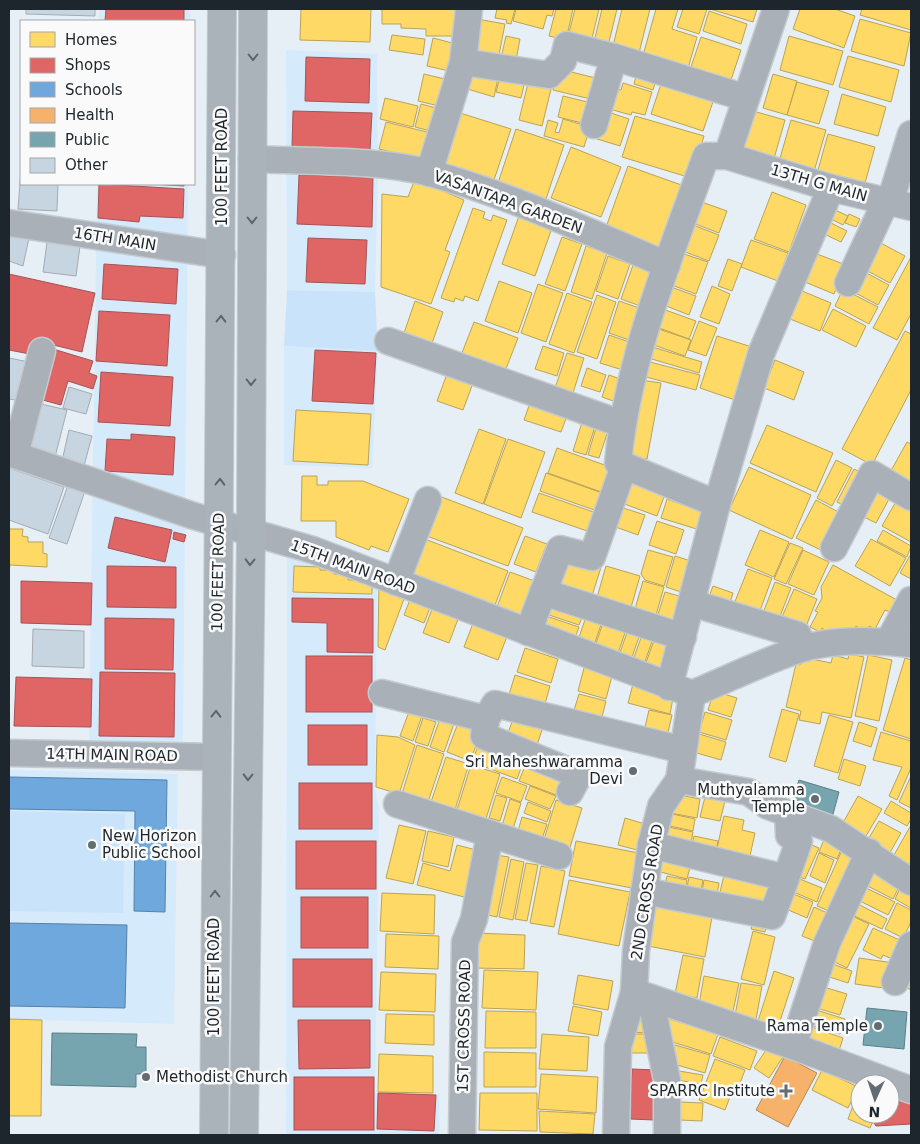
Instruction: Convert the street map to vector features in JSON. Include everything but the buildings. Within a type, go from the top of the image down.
[{"type":"main road","name":"100 FEET ROAD","points":[[214,1135],[215,757],[222,255],[222,9]]},
{"type":"main road","name":"100 FEET ROAD","points":[[244,1135],[251,531],[253,9]]},
{"type":"street","points":[[428,173],[463,62],[469,9]]},
{"type":"street","points":[[717,504],[618,463],[622,424],[634,364],[706,156],[727,156],[776,9]]},
{"type":"street","points":[[463,62],[549,75],[563,61],[567,45],[614,56],[746,98]]},
{"type":"street","points":[[594,126],[614,56]]},
{"type":"street","points":[[848,283],[896,203],[911,134]]},
{"type":"street","name":"13TH G MAIN","points":[[727,156],[831,188],[896,203]]},
{"type":"street","name":"VASANTAPA GARDEN","points":[[252,159],[365,164],[428,173],[533,208],[667,265]]},
{"type":"street","name":"2ND CROSS ROAD","points":[[616,1135],[618,1046],[634,992],[636,951],[652,844],[661,806],[679,780],[683,750],[681,690],[683,637],[717,504],[761,354],[831,188]]},
{"type":"street","name":"16TH MAIN","points":[[9,223],[222,255]]},
{"type":"street","points":[[388,340],[622,424]]},
{"type":"street","points":[[12,454],[42,351]]},
{"type":"street","name":"15TH MAIN ROAD","points":[[12,454],[194,516],[313,550],[681,690]]},
{"type":"street","points":[[528,632],[560,549],[592,557],[624,466]]},
{"type":"street","points":[[834,548],[872,474],[911,497]]},
{"type":"street","points":[[396,582],[428,500]]},
{"type":"street","points":[[544,592],[683,637]]},
{"type":"street","points":[[681,690],[802,648],[830,644],[900,642],[911,600]]},
{"type":"street","points":[[692,603],[798,635],[802,648]]},
{"type":"street","points":[[382,693],[486,719]]},
{"type":"street","points":[[570,792],[579,775],[484,736],[486,719],[495,704],[683,750]]},
{"type":"street","name":"14TH MAIN ROAD","points":[[9,753],[215,757]]},
{"type":"street","points":[[679,780],[749,792],[768,806],[832,829],[869,852],[911,882]]},
{"type":"street","points":[[397,804],[559,856]]},
{"type":"street","points":[[644,891],[772,916],[799,841],[789,835],[788,813]]},
{"type":"street","name":"1ST CROSS ROAD","points":[[462,1135],[465,942],[474,919],[490,834]]},
{"type":"street","points":[[652,844],[786,878]]},
{"type":"street","points":[[794,1046],[826,943],[869,852]]},
{"type":"street","points":[[895,982],[911,945]]},
{"type":"street","points":[[634,992],[794,1046],[911,1090]]},
{"type":"street","points":[[634,992],[652,1006],[667,1080],[667,1135]]},
{"type":"shaded area","points":[[99,9],[190,9],[190,20],[99,20]]},
{"type":"shaded area","points":[[286,50],[377,54],[378,173],[375,292],[287,290]]},
{"type":"shaded area","points":[[97,185],[188,185],[183,743],[89,742]]},
{"type":"shaded area","points":[[287,290],[375,292],[378,351],[284,346]]},
{"type":"shaded area","points":[[284,346],[378,351],[372,468],[284,465]]},
{"type":"shaded area","points":[[287,555],[377,577],[375,789],[379,808],[375,1093],[439,1094],[439,1135],[286,1135]]},
{"type":"shaded area","points":[[9,770],[178,774],[174,1024],[9,1019]]},
{"type":"shaded area","points":[[9,811],[125,814],[123,913],[9,911]]},
{"type":"place","name":"Sri Maheshwaramma Devi","points":[[633,771]]},
{"type":"place","name":"Muthyalamma Temple","points":[[815,799]]},
{"type":"place","name":"New Horizon Public School","points":[[92,845]]},
{"type":"place","name":"Rama Temple","points":[[878,1026]]},
{"type":"place","name":"Methodist Church","points":[[146,1077]]},
{"type":"place","name":"SPARRC Institute","points":[[786,1091]]}]
